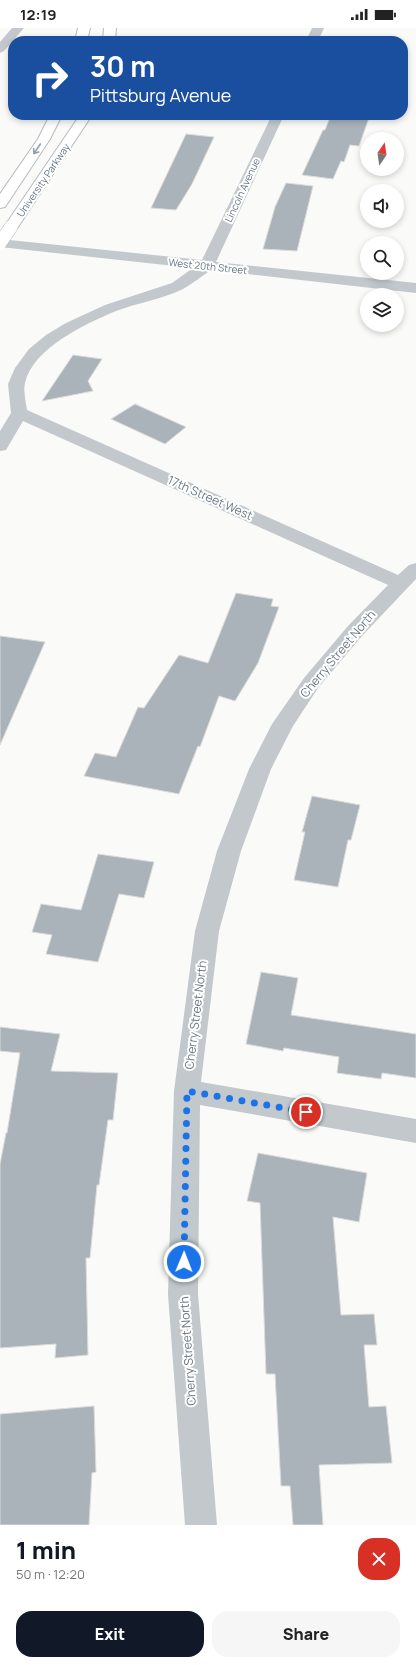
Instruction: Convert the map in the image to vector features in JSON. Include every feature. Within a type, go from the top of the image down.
[{"type":"main road","name":"University Parkway","points":[[0,204],[44,139],[54,120]]},
{"type":"main road","name":"University Parkway","points":[[0,243],[83,120]]},
{"type":"street","points":[[11,36],[18,28]]},
{"type":"street","points":[[0,49],[8,40]]},
{"type":"street","name":"Lincoln Avenue","points":[[207,266],[276,120]]},
{"type":"street","name":"West 20th Street","points":[[0,243],[416,288]]},
{"type":"street","points":[[0,446],[19,413],[16,384],[23,368],[35,352],[52,338],[72,326],[110,308],[177,286],[207,266]]},
{"type":"street","name":"17th Street West","points":[[19,413],[408,576]]},
{"type":"street","name":"Cherry Street North","points":[[202,1525],[183,1294],[187,1091],[208,931],[228,851],[260,770],[283,724],[311,682],[355,631],[408,576]]},
{"type":"street","points":[[187,1091],[416,1131]]},
{"type":"building","points":[[329,120],[368,120],[364,132],[360,132],[359,146],[350,145],[344,162],[341,161],[333,179],[302,175],[323,130],[325,130]]},
{"type":"building","points":[[186,134],[214,137],[192,184],[176,210],[151,208]]},
{"type":"building","points":[[286,183],[313,186],[297,251],[263,249],[275,207]]},
{"type":"building","points":[[73,355],[102,359],[88,381],[93,391],[42,401]]},
{"type":"building","points":[[135,404],[186,427],[165,444],[111,419]]},
{"type":"building","points":[[236,593],[273,599],[271,606],[279,607],[258,663],[235,701],[219,696],[200,747],[198,746],[179,794],[84,776],[95,753],[116,757],[138,707],[144,708],[179,655],[208,663]]},
{"type":"building","points":[[0,636],[45,642],[0,745]]},
{"type":"building","points":[[312,796],[360,805],[351,840],[348,840],[338,887],[294,880],[305,832],[302,832]]},
{"type":"building","points":[[98,854],[154,862],[144,898],[119,894],[98,962],[46,954],[52,935],[32,932],[41,904],[81,910]]},
{"type":"building","points":[[261,972],[298,978],[291,1015],[416,1034],[416,1078],[382,1073],[381,1079],[337,1073],[339,1057],[284,1048],[283,1051],[246,1044]]},
{"type":"building","points":[[0,1027],[60,1034],[51,1071],[118,1073],[113,1120],[108,1120],[99,1185],[97,1185],[90,1258],[86,1258],[88,1355],[55,1358],[56,1344],[0,1348],[0,1164],[7,1133],[20,1053],[0,1051]]},
{"type":"building","points":[[258,1153],[367,1173],[359,1222],[333,1217],[341,1315],[374,1314],[377,1345],[364,1345],[369,1407],[386,1406],[392,1463],[319,1465],[323,1525],[293,1525],[290,1486],[281,1486],[275,1374],[266,1374],[260,1203],[247,1201]]},
{"type":"building","points":[[94,1406],[96,1472],[92,1473],[89,1525],[0,1525],[0,1414]]},
{"type":"route","points":[[184,1262],[187,1091],[306,1112]]}]
